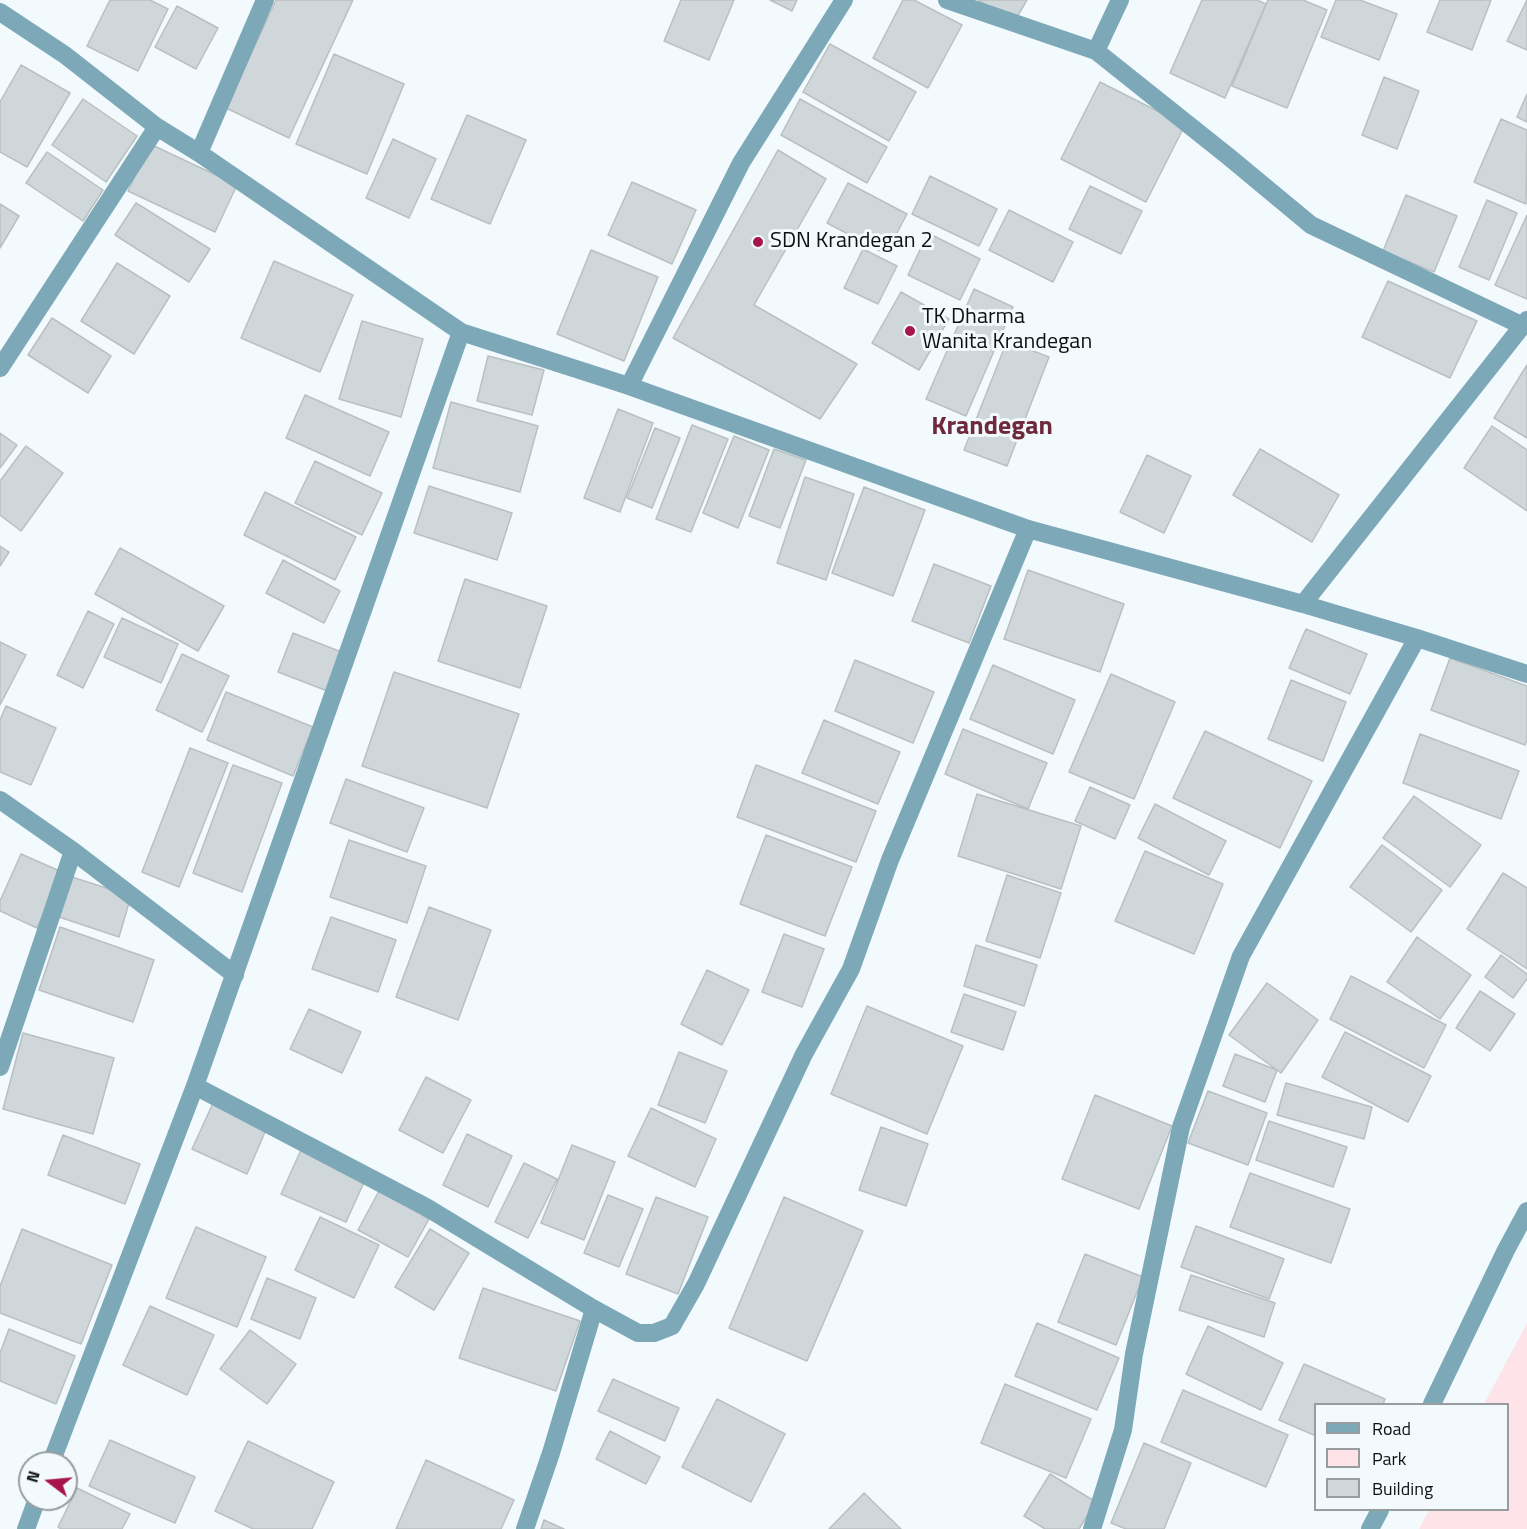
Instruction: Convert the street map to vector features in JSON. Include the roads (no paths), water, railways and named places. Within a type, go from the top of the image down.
[{"type":"street","points":[[199,153],[265,0]]},
{"type":"street","points":[[629,386],[741,163],[844,0]]},
{"type":"street","points":[[947,0],[1096,51],[1311,225],[1525,323],[1302,604]]},
{"type":"street","points":[[1096,51],[1120,0]]},
{"type":"street","points":[[0,12],[65,55],[157,127],[199,153],[461,332],[629,386],[1028,529],[1302,604],[1527,674]]},
{"type":"street","points":[[0,368],[157,127]]},
{"type":"street","points":[[56,1451],[195,1086],[461,332]]},
{"type":"street","points":[[195,1086],[426,1207],[594,1309],[638,1333],[654,1333],[672,1326],[696,1284],[804,1054],[851,969],[890,860],[1028,529]]},
{"type":"street","points":[[1092,1529],[1123,1430],[1134,1354],[1181,1127],[1241,957],[1417,638]]},
{"type":"street","points":[[0,800],[73,851],[235,975]]},
{"type":"street","points":[[0,1067],[73,851]]},
{"type":"street","points":[[1432,1403],[1527,1211]]},
{"type":"street","points":[[525,1529],[551,1453],[594,1309]]},
{"type":"street","points":[[26,1529],[33,1511]]},
{"type":"street","points":[[1370,1529],[1379,1511]]},
{"type":"place","name":"SDN Krandegan 2","points":[[758,242]]},
{"type":"place","name":"TK Dharma Wanita Krandegan","points":[[910,331]]},
{"type":"district","name":"Krandegan","points":[[992,428]]}]
